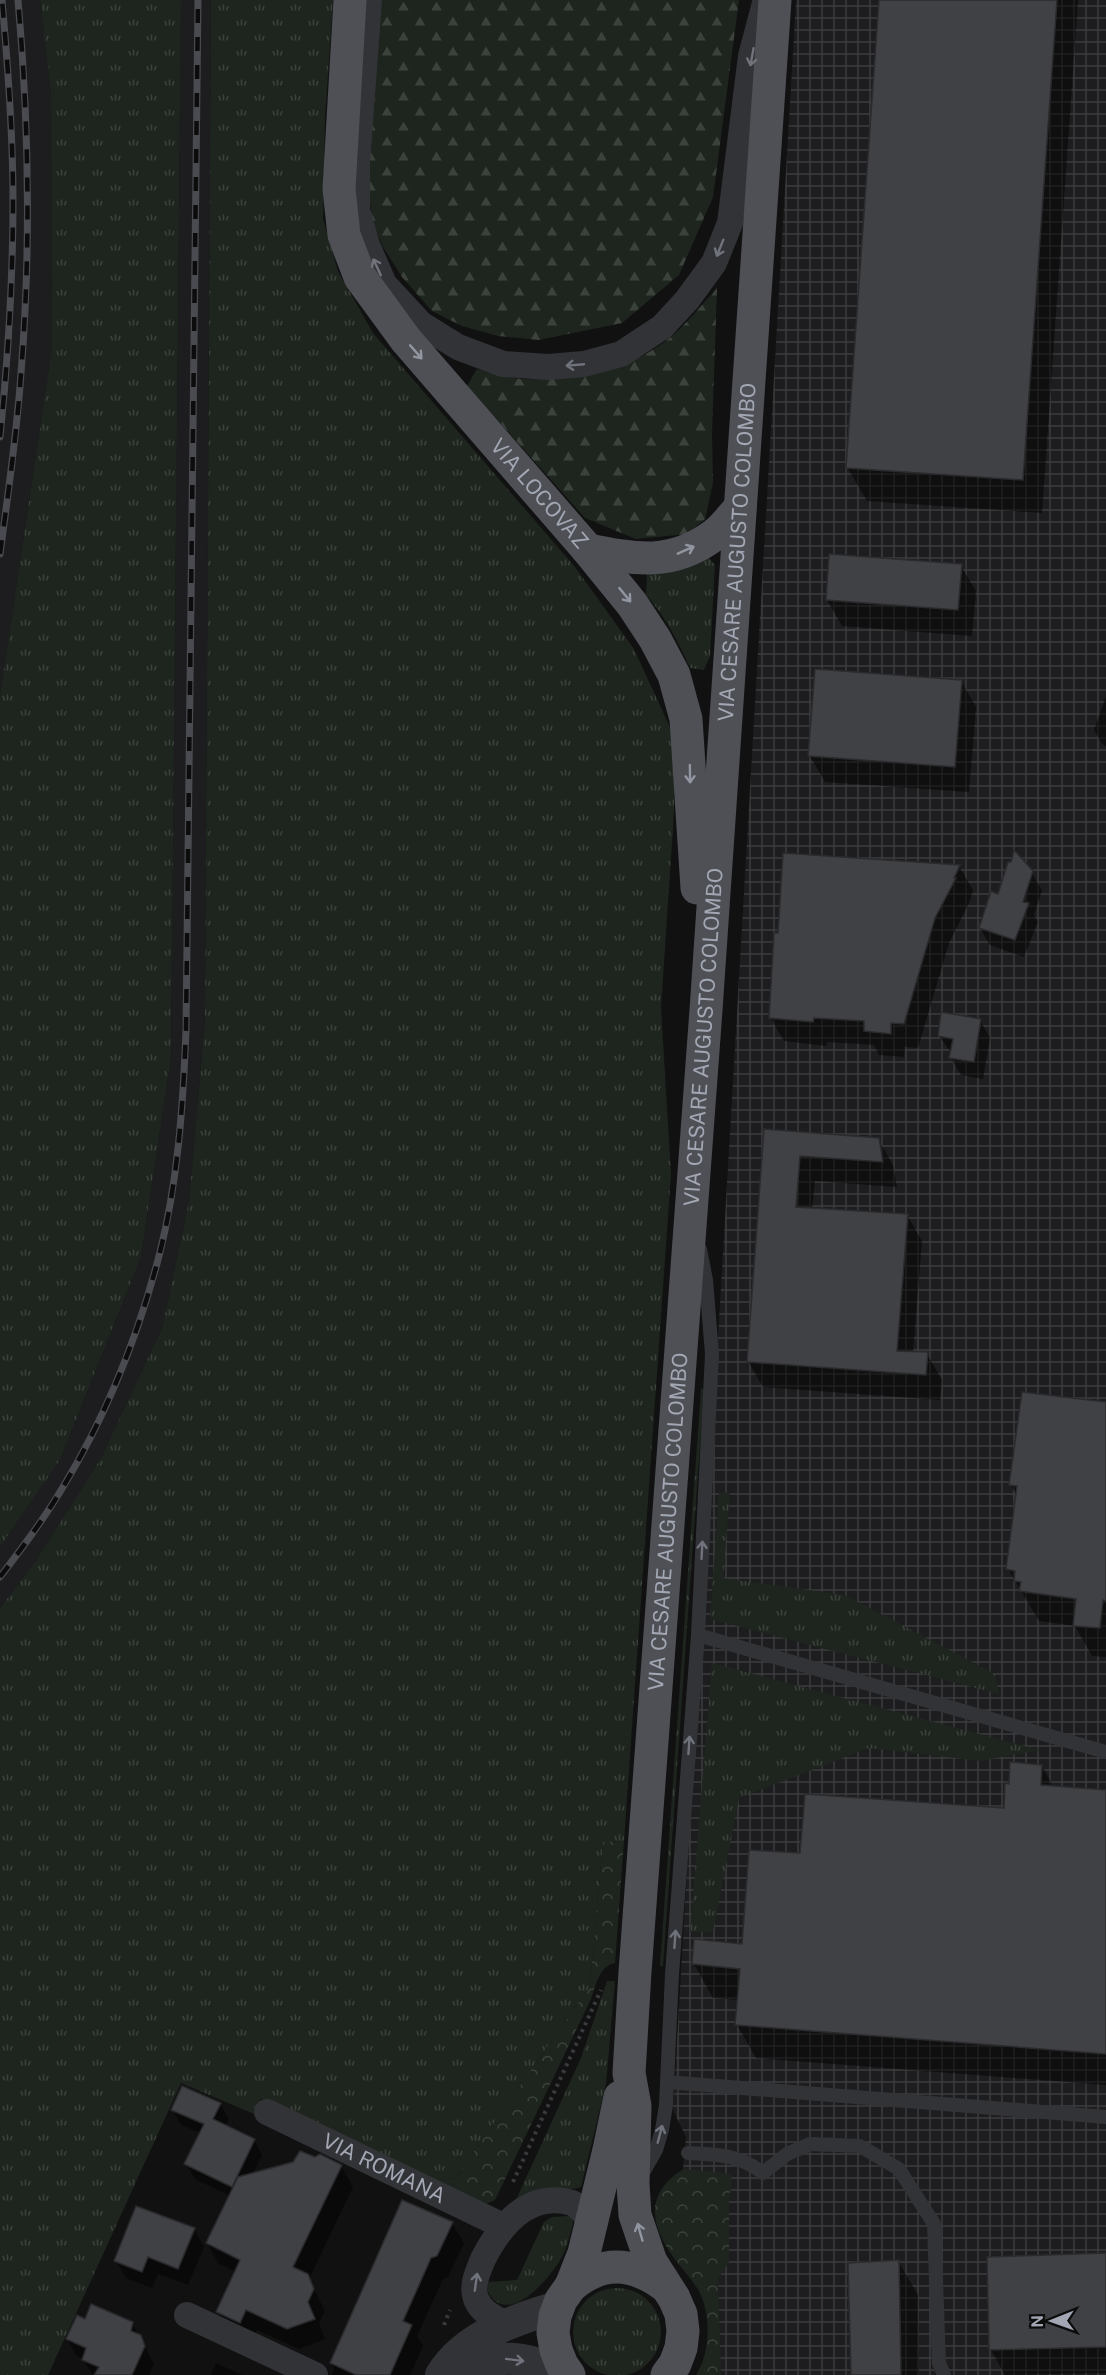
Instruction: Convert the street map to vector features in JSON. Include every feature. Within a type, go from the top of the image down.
[{"type":"main road","name":"VIA LOCOVAZ","points":[[350,0],[339,189],[344,235],[360,277],[406,340],[632,604],[655,639],[674,675],[686,718],[706,1010]]},
{"type":"main road","name":"VIA CESARE AUGUSTO COLOMBO","points":[[667,2375],[675,2364],[681,2348],[683,2331],[681,2314],[645,2247],[635,2215],[633,2184],[635,2106],[629,2073],[690,1203],[706,1010],[773,3]]},
{"type":"main road","points":[[588,550],[629,559],[662,558],[685,552],[715,534],[740,508]]},
{"type":"main road","name":"VIA CESARE AUGUSTO COLOMBO","points":[[568,2374],[555,2350],[553,2333],[564,2296],[584,2253],[618,2102],[629,2073]]},
{"type":"main road","name":"VIA CESARE AUGUSTO COLOMBO","points":[[564,2296],[584,2275],[617,2266],[634,2268],[664,2285]]},
{"type":"street","points":[[369,0],[357,164],[357,210],[367,245],[384,284],[421,324],[458,347],[503,364],[548,367],[584,364],[621,354],[662,327],[687,300],[714,263],[730,223],[751,56],[773,3]]},
{"type":"street","name":"VIA ROMANA","points":[[267,2112],[498,2223]]},
{"type":"street","points":[[507,2324],[485,2312],[476,2300],[474,2286],[498,2223],[526,2208],[556,2201],[574,2203],[592,2222]]},
{"type":"street","points":[[441,2375],[463,2351],[483,2337],[564,2296]]},
{"type":"street","points":[[187,2315],[315,2375]]},
{"type":"street","points":[[466,2375],[480,2364],[498,2358],[516,2359],[568,2374]]},
{"type":"lane","points":[[633,2184],[646,2170],[656,2150],[662,2130],[668,2082],[673,1963],[698,1635],[712,1354],[706,1280],[690,1203]]},
{"type":"lane","points":[[698,1635],[1106,1752]]},
{"type":"lane","points":[[668,2082],[1106,2117]]},
{"type":"lane","points":[[688,2153],[733,2156],[750,2163],[763,2173],[787,2154],[810,2144],[860,2146],[899,2169],[934,2224],[939,2363],[944,2375]]},
{"type":"path","points":[[498,2223],[504,2202],[597,2002],[608,1972],[635,1972]]},
{"type":"path","points":[[441,2332],[455,2299]]},
{"type":"shaded area","points":[[0,0],[40,0],[51,95],[52,347],[0,696]]},
{"type":"shaded area","points":[[181,0],[211,0],[205,1020],[189,1201],[162,1328],[101,1458],[35,1562],[0,1608],[0,1547],[60,1460],[141,1257],[171,1057]]},
{"type":"shaded area","points":[[796,0],[1106,0],[1106,2375],[703,2375],[714,2332],[683,2169],[686,2137],[673,2110]]},
{"type":"green space","points":[[40,0],[181,0],[171,1057],[141,1257],[60,1460],[0,1547],[0,696],[52,347],[51,95]]},
{"type":"green space","points":[[211,0],[333,0],[325,118],[323,219],[338,271],[373,333],[575,567],[634,649],[674,736],[674,812],[661,1008],[671,1174],[624,1841],[603,1842],[590,1986],[447,2190],[261,2099],[254,2114],[181,2083],[48,2375],[0,2375],[0,1608],[35,1562],[101,1458],[162,1328],[189,1201],[205,1020]]},
{"type":"green space","points":[[381,0],[739,0],[713,197],[679,275],[622,323],[539,340],[498,336],[462,326],[432,311],[402,277],[383,247],[372,222],[368,182]]},
{"type":"green space","points":[[717,288],[712,433],[713,483],[705,519],[687,534],[636,539],[585,518],[467,386],[477,369],[514,378],[543,379],[577,376],[625,364],[654,349],[672,336]]},
{"type":"green space","points":[[709,558],[715,565],[710,656],[704,670],[690,668],[666,621],[646,595],[647,574],[668,573]]},
{"type":"green space","points":[[704,1388],[663,1966],[660,1966],[701,1389]]},
{"type":"green space","points":[[719,1492],[730,1493],[723,1578],[845,1595],[995,1674],[999,1694],[710,1619]]},
{"type":"green space","points":[[712,1663],[1040,1750],[980,1761],[869,1748],[739,1798],[713,1932],[690,1932]]},
{"type":"green space","points":[[624,1841],[615,1963],[605,1968],[599,1977],[591,1999],[495,2200],[479,2207],[447,2190],[590,1986],[603,1842]]},
{"type":"green space","points":[[607,1981],[615,1981],[606,2084],[581,2187],[514,2204],[581,2058]]},
{"type":"green space","points":[[683,2169],[730,2174],[732,2180],[729,2200],[729,2262],[718,2279],[721,2375],[696,2375],[707,2345],[706,2311],[699,2291],[666,2245],[656,2221],[657,2199],[662,2189]]},
{"type":"green space","points":[[569,2216],[573,2218],[573,2223],[565,2251],[543,2283],[523,2300],[512,2304],[502,2304],[493,2299],[488,2291],[488,2282],[517,2280],[544,2222],[552,2217]]},
{"type":"green space","points":[[617,2288],[634,2292],[648,2301],[657,2315],[661,2332],[657,2349],[648,2363],[634,2372],[617,2376],[600,2372],[586,2363],[577,2349],[573,2332],[577,2315],[586,2301],[600,2292]]},
{"type":"building","points":[[879,0],[1057,0],[1023,480],[846,468]]},
{"type":"building","points":[[829,554],[962,564],[958,610],[826,600]]},
{"type":"building","points":[[815,669],[962,680],[955,767],[808,756]]},
{"type":"building","points":[[1014,850],[1033,871],[1023,902],[1029,903],[1015,940],[979,928],[991,891],[998,894]]},
{"type":"building","points":[[783,853],[960,865],[954,878],[956,878],[935,918],[904,1024],[891,1023],[891,1034],[864,1031],[864,1021],[814,1018],[813,1022],[769,1018],[774,933],[778,933]]},
{"type":"building","points":[[941,1012],[981,1019],[974,1062],[949,1058],[953,1039],[938,1036]]},
{"type":"building","points":[[764,1129],[879,1138],[883,1162],[800,1156],[796,1207],[908,1214],[897,1351],[928,1352],[926,1375],[747,1362]]},
{"type":"building","points":[[1022,1392],[1106,1402],[1106,1601],[1103,1600],[1100,1628],[1073,1626],[1076,1599],[1019,1591],[1021,1582],[1014,1581],[1015,1571],[1006,1569],[1017,1486],[1009,1485]]},
{"type":"building","points":[[1010,1762],[1042,1765],[1041,1785],[1106,1790],[1106,2054],[735,2025],[740,1969],[692,1964],[694,1939],[742,1944],[749,1850],[800,1853],[805,1794],[1004,1808],[1005,1783],[1009,1784]]},
{"type":"building","points":[[182,2086],[221,2103],[213,2119],[255,2139],[232,2187],[184,2164],[204,2124],[171,2110]]},
{"type":"building","points":[[300,2151],[315,2157],[320,2154],[342,2165],[293,2267],[308,2274],[314,2289],[308,2302],[315,2319],[287,2329],[246,2310],[240,2323],[216,2312],[240,2260],[206,2243],[238,2177],[293,2162]]},
{"type":"building","points":[[402,2200],[453,2222],[437,2256],[431,2258],[403,2321],[412,2325],[390,2375],[356,2375],[330,2363]]},
{"type":"building","points":[[136,2206],[195,2228],[178,2269],[148,2257],[142,2272],[114,2261]]},
{"type":"building","points":[[1106,2253],[1106,2347],[989,2350],[987,2257]]},
{"type":"building","points":[[899,2260],[901,2375],[851,2375],[848,2263]]},
{"type":"building","points":[[91,2304],[133,2322],[131,2331],[141,2335],[145,2346],[132,2375],[94,2375],[99,2367],[82,2360],[86,2348],[66,2339],[77,2315],[85,2319]]},
{"type":"railway","points":[[0,437],[10,319],[13,200],[10,100],[2,0]]},
{"type":"railway","points":[[0,554],[17,418],[26,280],[25,93],[18,0]]},
{"type":"railway","points":[[0,1577],[41,1522],[63,1487],[107,1404],[131,1346],[151,1286],[171,1200],[175,1172],[186,1030],[198,0]]}]
